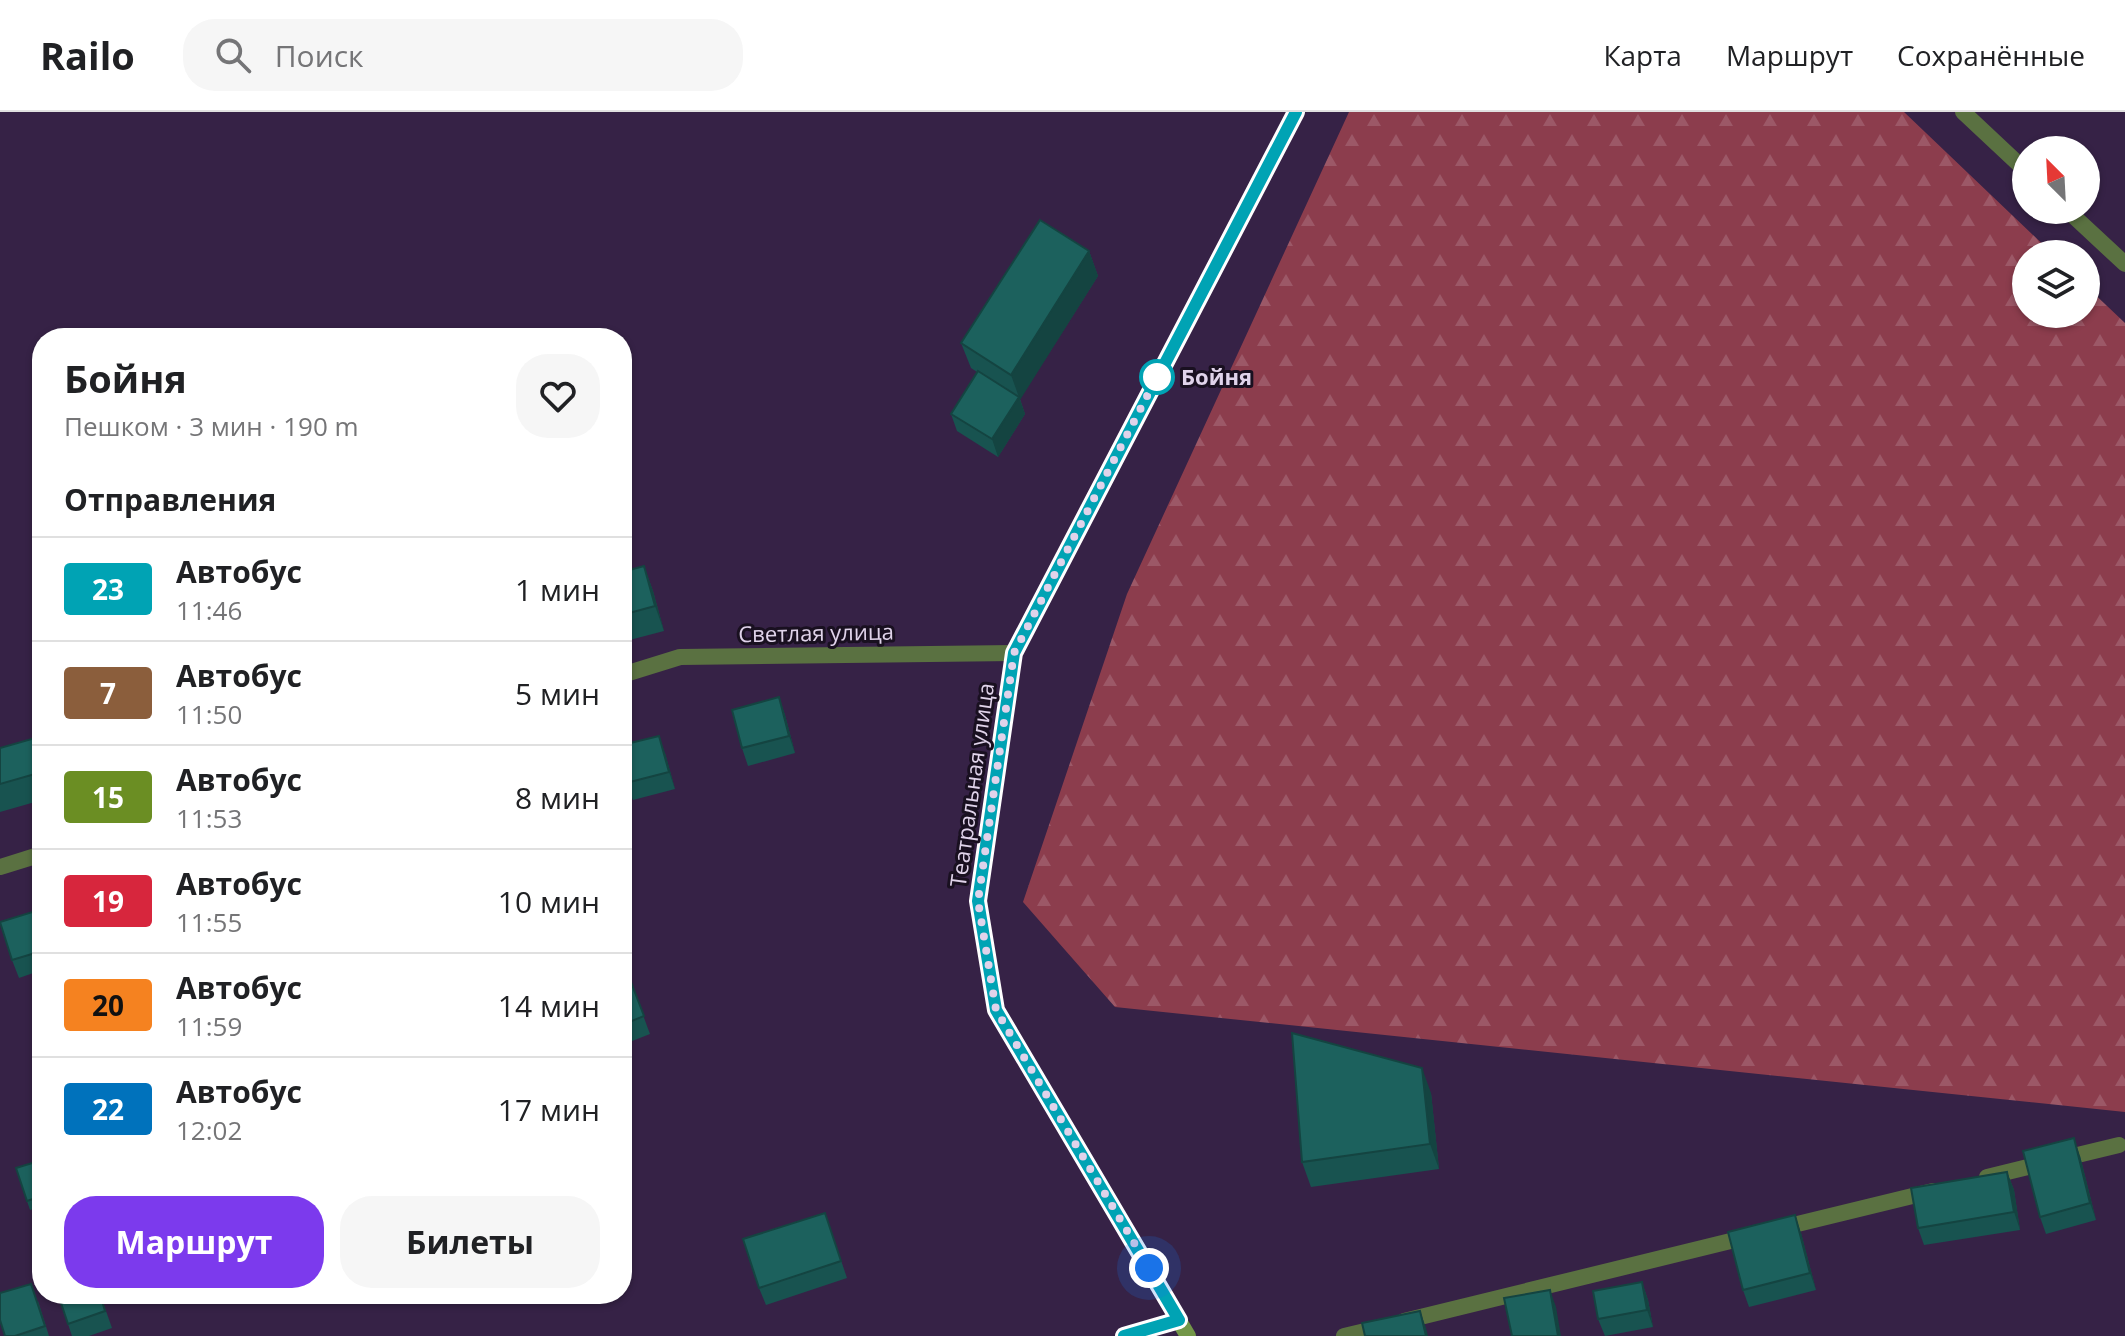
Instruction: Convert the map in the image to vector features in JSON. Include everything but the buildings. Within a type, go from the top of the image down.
[{"type":"main road","name":"Театральная улица","points":[[1188,1336],[996,1010],[978,901],[1014,653],[1296,112]]},
{"type":"street","points":[[1963,112],[2012,158]]},
{"type":"street","points":[[2082,224],[2125,264]]},
{"type":"street","name":"Светлая улица","points":[[632,672],[680,657],[1014,653]]},
{"type":"street","points":[[0,867],[32,857]]},
{"type":"street","points":[[1344,1336],[2119,1145]]},
{"type":"street","points":[[1125,1336],[1179,1320]]},
{"type":"green space","points":[[1349,112],[1904,112],[2012,215],[2012,224],[2022,224],[2038,240],[2012,240],[2012,328],[2100,328],[2100,299],[2125,323],[2125,1112],[1115,1007],[1023,902],[1127,594]]},
{"type":"bus line","name":"23","points":[[1124,1336],[1179,1320],[996,1010],[978,901],[1014,653],[1296,112]]},
{"type":"place","name":"Бойня","points":[[1157,377]]},
{"type":"route","points":[[1149,1268],[996,1010],[978,901],[1014,653],[1157,377]]}]
